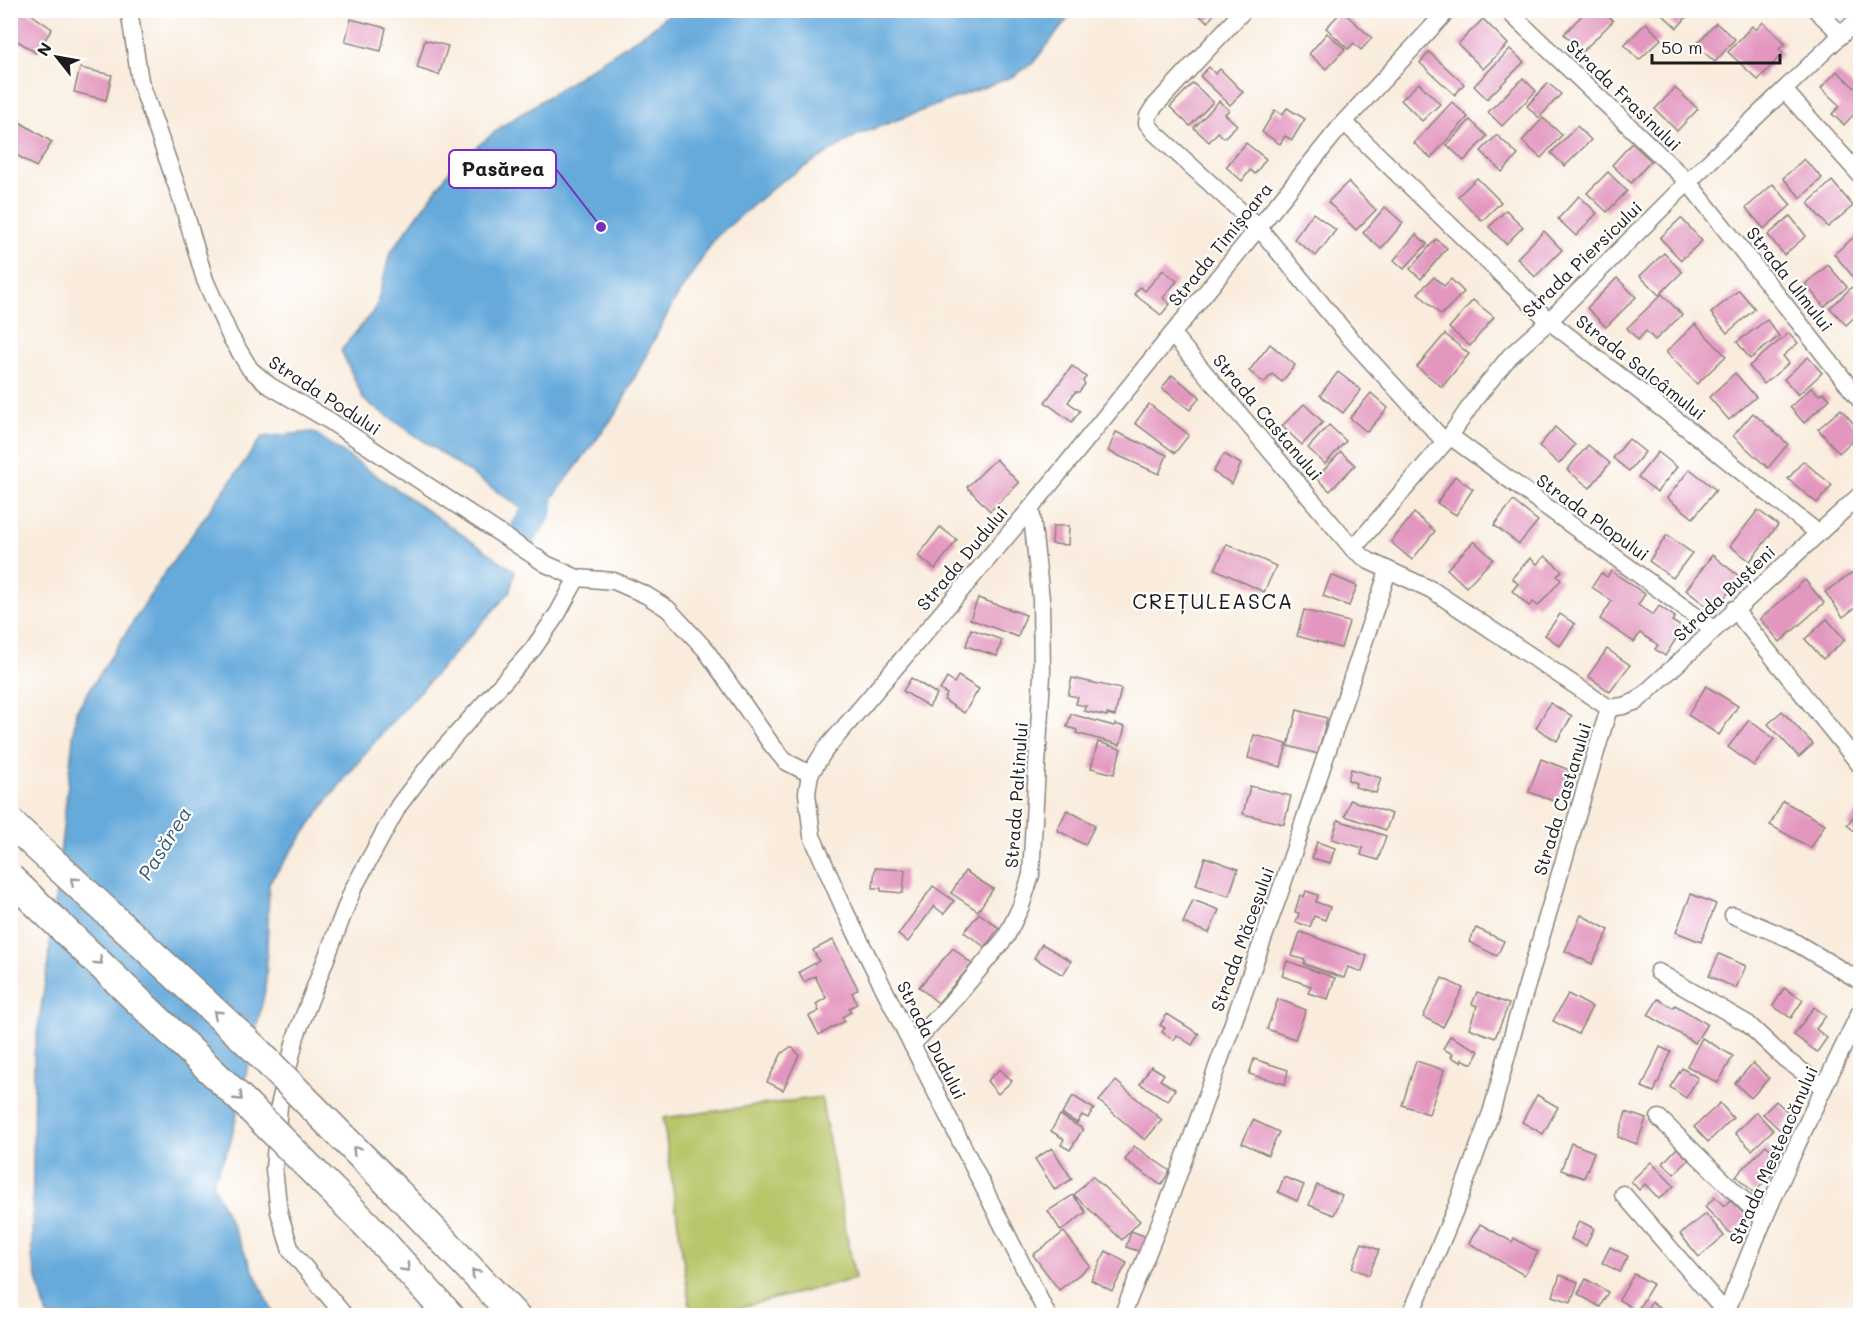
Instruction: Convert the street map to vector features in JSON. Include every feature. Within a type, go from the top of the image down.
[{"type":"highway","points":[[10,822],[245,1041],[398,1192],[515,1316]]},
{"type":"highway","points":[[10,878],[239,1096],[367,1225],[450,1316]]},
{"type":"street","name":"Strada Podului","points":[[129,10],[140,81],[181,198],[205,280],[230,336],[250,369],[270,386],[330,421],[546,564],[577,578]]},
{"type":"street","name":"Strada Plopului","points":[[1244,10],[1154,108],[1148,116],[1147,123],[1259,228],[1349,337],[1447,439],[1713,629]]},
{"type":"street","name":"Strada Timișoara","points":[[1031,508],[1344,123],[1448,10]]},
{"type":"street","name":"Strada Frasinului","points":[[1507,10],[1688,182]]},
{"type":"street","points":[[1816,10],[1842,35]]},
{"type":"street","name":"Strada Piersicului","points":[[1353,549],[1447,439],[1474,399],[1510,356],[1549,321],[1688,182],[1860,17]]},
{"type":"street","points":[[1784,90],[1860,175]]},
{"type":"street","name":"Strada Salcâmului","points":[[1344,123],[1549,321],[1818,533]]},
{"type":"street","name":"Strada Ulmului","points":[[1688,182],[1860,400]]},
{"type":"street","name":"Strada Castanului","points":[[1172,334],[1353,549],[1388,571],[1432,590],[1609,708],[1492,1110],[1457,1205],[1410,1316]]},
{"type":"street","name":"Strada Bușteni","points":[[1609,708],[1636,701],[1860,495]]},
{"type":"street","name":"Strada Dudului","points":[[1031,508],[825,750],[810,774],[807,793],[812,836],[845,911],[1048,1316]]},
{"type":"street","name":"Strada Paltinului","points":[[912,1045],[1006,937],[1021,906],[1031,875],[1042,675],[1041,598],[1031,508]]},
{"type":"street","name":"Strada Măceșului","points":[[1122,1316],[1171,1195],[1279,895],[1388,571]]},
{"type":"street","points":[[345,1316],[291,1251],[279,1212],[274,1169],[279,1106],[296,1036],[353,889],[399,805],[435,758],[533,649],[558,613],[577,578],[614,581],[631,587],[668,609],[705,649],[785,761],[810,774]]},
{"type":"street","points":[[1734,609],[1860,765]]},
{"type":"street","points":[[1733,915],[1788,938],[1860,981]]},
{"type":"street","points":[[1658,972],[1748,1024],[1785,1059],[1824,1087]]},
{"type":"street","name":"Strada Mesteacănului","points":[[1726,1314],[1764,1220],[1860,1012]]},
{"type":"street","points":[[1659,1118],[1764,1220]]},
{"type":"street","points":[[1623,1194],[1726,1314]]},
{"type":"green space","points":[[821,1097],[855,1279],[709,1315],[691,1315],[663,1118]]},
{"type":"water","points":[[672,10],[1074,11],[1033,63],[1014,76],[857,135],[780,182],[716,237],[673,303],[617,412],[537,519],[364,400],[341,350],[376,308],[390,253],[453,166],[501,127],[654,27]]},
{"type":"water","points":[[313,432],[515,571],[510,592],[377,739],[327,801],[269,883],[266,986],[230,1145],[212,1183],[274,1315],[47,1316],[32,1259],[34,1054],[48,963],[76,711],[162,577],[262,437]]},
{"type":"building","points":[[21,10],[25,10],[52,29],[36,53],[10,36],[10,25]]},
{"type":"building","points":[[1192,10],[1217,10],[1208,22]]},
{"type":"building","points":[[1587,10],[1603,10],[1613,21],[1582,52],[1564,34]]},
{"type":"building","points":[[1661,10],[1693,10],[1677,28],[1660,12]]},
{"type":"building","points":[[1342,11],[1372,38],[1361,50],[1354,43],[1348,49],[1326,28]]},
{"type":"building","points":[[351,19],[386,28],[381,51],[345,42]]},
{"type":"building","points":[[1483,19],[1508,44],[1483,69],[1458,44]]},
{"type":"building","points":[[1763,22],[1785,43],[1779,49],[1783,53],[1758,80],[1728,52],[1752,26],[1756,30]]},
{"type":"building","points":[[1646,23],[1661,39],[1639,60],[1624,45]]},
{"type":"building","points":[[1716,23],[1735,39],[1715,62],[1696,45]]},
{"type":"building","points":[[1327,33],[1345,49],[1326,69],[1309,54]]},
{"type":"building","points":[[425,40],[448,46],[439,75],[417,68]]},
{"type":"building","points":[[1510,49],[1524,62],[1487,99],[1474,86]]},
{"type":"building","points":[[1429,52],[1464,84],[1455,95],[1420,63]]},
{"type":"building","points":[[1209,67],[1215,74],[1220,69],[1243,92],[1230,105],[1200,76]]},
{"type":"building","points":[[80,68],[112,75],[106,100],[74,92]]},
{"type":"building","points":[[1837,71],[1860,93],[1860,107],[1844,125],[1832,114],[1840,106],[1821,88]]},
{"type":"building","points":[[1523,78],[1536,91],[1502,126],[1488,112]]},
{"type":"building","points":[[1193,83],[1213,102],[1190,126],[1170,107]]},
{"type":"building","points":[[1419,83],[1440,104],[1422,121],[1401,100]]},
{"type":"building","points":[[1548,83],[1561,94],[1539,118],[1527,106]]},
{"type":"building","points":[[1675,88],[1698,109],[1677,131],[1655,109]]},
{"type":"building","points":[[1219,101],[1229,110],[1225,114],[1237,125],[1224,138],[1218,132],[1209,142],[1194,128]]},
{"type":"building","points":[[1452,102],[1468,117],[1431,158],[1414,143]]},
{"type":"building","points":[[1287,108],[1305,119],[1292,140],[1285,136],[1280,144],[1262,132],[1275,110],[1282,115]]},
{"type":"building","points":[[10,116],[52,142],[36,167],[10,151]]},
{"type":"building","points":[[1543,118],[1562,135],[1541,158],[1522,141]]},
{"type":"building","points":[[1470,120],[1487,136],[1464,161],[1447,145]]},
{"type":"building","points":[[1577,126],[1591,140],[1565,166],[1551,153]]},
{"type":"building","points":[[1497,135],[1518,155],[1502,172],[1481,151]]},
{"type":"building","points":[[1246,143],[1266,159],[1255,174],[1250,170],[1242,181],[1226,167]]},
{"type":"building","points":[[1632,143],[1651,161],[1631,183],[1612,165]]},
{"type":"building","points":[[1804,159],[1822,178],[1801,198],[1783,178]]},
{"type":"building","points":[[1608,172],[1627,191],[1607,212],[1587,193]]},
{"type":"building","points":[[1477,178],[1501,202],[1482,221],[1458,196]]},
{"type":"building","points":[[1832,181],[1853,206],[1828,227],[1808,203]]},
{"type":"building","points":[[1348,182],[1376,210],[1356,230],[1328,202]]},
{"type":"building","points":[[1773,184],[1791,205],[1764,229],[1746,208]]},
{"type":"building","points":[[1579,196],[1597,213],[1576,236],[1558,219]]},
{"type":"building","points":[[1385,207],[1403,223],[1381,249],[1363,233]]},
{"type":"building","points":[[1506,210],[1523,227],[1506,244],[1489,227]]},
{"type":"building","points":[[1313,213],[1336,230],[1316,256],[1294,239]]},
{"type":"building","points":[[1790,216],[1806,236],[1784,255],[1768,235]]},
{"type":"building","points":[[1681,218],[1702,241],[1681,260],[1660,238]]},
{"type":"building","points":[[1544,231],[1562,250],[1535,277],[1517,258]]},
{"type":"building","points":[[1416,234],[1427,244],[1404,269],[1394,260]]},
{"type":"building","points":[[1860,234],[1860,285],[1834,254]]},
{"type":"building","points":[[1436,239],[1447,248],[1421,279],[1410,269]]},
{"type":"building","points":[[1664,253],[1682,272],[1659,295],[1640,276]]},
{"type":"building","points":[[1828,265],[1847,287],[1824,307],[1805,284]]},
{"type":"building","points":[[1163,270],[1177,281],[1163,298],[1170,304],[1161,315],[1134,294],[1140,287],[1145,291]]},
{"type":"building","points":[[1434,277],[1444,286],[1451,279],[1464,292],[1441,315],[1418,293]]},
{"type":"building","points":[[1617,278],[1636,297],[1606,327],[1587,308]]},
{"type":"building","points":[[1852,287],[1860,297],[1860,312],[1846,325],[1830,308]]},
{"type":"building","points":[[1739,290],[1755,309],[1727,333],[1711,313]]},
{"type":"building","points":[[1662,294],[1682,315],[1655,340],[1646,331],[1638,340],[1627,328]]},
{"type":"building","points":[[1473,300],[1494,317],[1470,346],[1449,328]]},
{"type":"building","points":[[1767,320],[1779,336],[1750,359],[1737,342]]},
{"type":"building","points":[[1695,324],[1726,356],[1697,384],[1666,352]]},
{"type":"building","points":[[1789,333],[1798,343],[1783,356],[1789,363],[1764,384],[1749,366]]},
{"type":"building","points":[[1445,334],[1469,354],[1442,387],[1417,367]]},
{"type":"building","points":[[1270,344],[1295,365],[1282,382],[1272,374],[1264,383],[1249,371]]},
{"type":"building","points":[[1808,357],[1822,373],[1798,395],[1784,379]]},
{"type":"building","points":[[1072,366],[1086,377],[1083,381],[1085,384],[1068,402],[1080,411],[1072,422],[1045,402]]},
{"type":"building","points":[[1338,372],[1361,390],[1343,413],[1320,395]]},
{"type":"building","points":[[1735,373],[1756,397],[1729,420],[1709,397]]},
{"type":"building","points":[[1172,375],[1200,397],[1190,410],[1162,388]]},
{"type":"building","points":[[1812,387],[1819,395],[1823,392],[1830,399],[1804,423],[1790,407]]},
{"type":"building","points":[[1371,393],[1388,408],[1367,432],[1350,418]]},
{"type":"building","points":[[1149,404],[1189,435],[1175,453],[1135,423]]},
{"type":"building","points":[[1304,404],[1323,422],[1302,445],[1282,426]]},
{"type":"building","points":[[1841,409],[1860,431],[1860,434],[1839,453],[1818,429]]},
{"type":"building","points":[[1753,413],[1788,444],[1768,468],[1733,436]]},
{"type":"building","points":[[1329,425],[1346,441],[1325,464],[1308,448]]},
{"type":"building","points":[[1555,427],[1575,445],[1559,464],[1539,446]]},
{"type":"building","points":[[1116,432],[1167,455],[1159,474],[1108,451]]},
{"type":"building","points":[[1629,439],[1645,452],[1629,471],[1613,458]]},
{"type":"building","points":[[1588,445],[1610,463],[1590,488],[1567,470]]},
{"type":"building","points":[[1341,452],[1355,465],[1330,491],[1316,478]]},
{"type":"building","points":[[1658,452],[1677,467],[1657,492],[1638,477]]},
{"type":"building","points":[[1224,454],[1241,464],[1232,484],[1213,472]]},
{"type":"building","points":[[996,459],[1019,483],[990,511],[967,487]]},
{"type":"building","points":[[1803,461],[1832,485],[1817,503],[1788,479]]},
{"type":"building","points":[[1690,469],[1716,490],[1693,518],[1667,498]]},
{"type":"building","points":[[1455,476],[1473,489],[1456,515],[1437,503]]},
{"type":"building","points":[[1513,501],[1538,521],[1519,544],[1494,525]]},
{"type":"building","points":[[1758,510],[1778,525],[1750,561],[1730,546]]},
{"type":"building","points":[[1414,513],[1435,531],[1412,560],[1391,542]]},
{"type":"building","points":[[1053,526],[1069,526],[1068,545],[1052,544]]},
{"type":"building","points":[[940,527],[957,540],[935,569],[918,556]]},
{"type":"building","points":[[1667,535],[1692,553],[1673,578],[1649,561]]},
{"type":"building","points":[[1474,541],[1493,559],[1466,587],[1447,569]]},
{"type":"building","points":[[1227,544],[1276,566],[1264,592],[1215,569]]},
{"type":"building","points":[[1712,555],[1740,577],[1714,612],[1686,590]]},
{"type":"building","points":[[1545,556],[1562,571],[1557,576],[1561,580],[1538,606],[1533,602],[1529,606],[1512,591],[1518,584],[1512,578],[1530,558],[1537,564]]},
{"type":"building","points":[[1611,571],[1645,594],[1638,605],[1653,615],[1659,606],[1675,617],[1672,621],[1683,628],[1665,656],[1655,649],[1658,645],[1640,633],[1634,642],[1600,619],[1612,601],[1592,587],[1601,573],[1607,577]]},
{"type":"building","points":[[1852,573],[1860,585],[1860,604],[1843,617],[1825,592]]},
{"type":"building","points":[[1331,575],[1357,586],[1349,606],[1323,596]]},
{"type":"building","points":[[1805,580],[1824,603],[1780,642],[1760,619]]},
{"type":"building","points":[[978,598],[1026,615],[1018,637],[970,619]]},
{"type":"building","points":[[1304,610],[1349,622],[1341,648],[1297,636]]},
{"type":"building","points":[[1560,614],[1575,624],[1560,646],[1545,635]]},
{"type":"building","points":[[1827,619],[1845,640],[1823,659],[1805,639]]},
{"type":"building","points":[[971,629],[1002,640],[997,656],[966,646]]},
{"type":"building","points":[[1607,649],[1630,665],[1610,692],[1588,676]]},
{"type":"building","points":[[958,676],[979,689],[964,713],[944,700],[947,694],[940,690],[947,678],[954,683]]},
{"type":"building","points":[[911,678],[937,694],[929,707],[903,691]]},
{"type":"building","points":[[1072,678],[1121,689],[1115,716],[1084,711],[1086,706],[1076,704],[1078,697],[1068,695]]},
{"type":"building","points":[[1706,686],[1738,706],[1719,735],[1688,715]]},
{"type":"building","points":[[1550,703],[1572,716],[1557,741],[1536,728]]},
{"type":"building","points":[[1297,710],[1327,718],[1318,754],[1288,746]]},
{"type":"building","points":[[1782,711],[1813,744],[1799,757],[1768,724]]},
{"type":"building","points":[[1071,714],[1125,727],[1120,745],[1076,733],[1077,730],[1067,727]]},
{"type":"building","points":[[1749,720],[1774,739],[1754,766],[1728,747]]},
{"type":"building","points":[[1254,735],[1287,744],[1281,767],[1248,758]]},
{"type":"building","points":[[1098,742],[1121,749],[1114,774],[1091,768]]},
{"type":"building","points":[[1541,759],[1569,770],[1556,802],[1529,792]]},
{"type":"building","points":[[1351,769],[1381,778],[1376,793],[1355,787],[1356,783],[1348,780]]},
{"type":"building","points":[[1250,786],[1291,796],[1284,824],[1243,814]]},
{"type":"building","points":[[1350,800],[1392,814],[1386,830],[1345,816]]},
{"type":"building","points":[[1783,801],[1825,824],[1811,848],[1770,825]]},
{"type":"building","points":[[1860,808],[1860,836],[1847,825]]},
{"type":"building","points":[[1067,810],[1095,825],[1085,845],[1057,830]]},
{"type":"building","points":[[1338,820],[1386,836],[1378,860],[1361,855],[1363,848],[1332,839]]},
{"type":"building","points":[[1317,842],[1335,848],[1330,863],[1312,858]]},
{"type":"building","points":[[1205,857],[1238,869],[1229,896],[1196,885]]},
{"type":"building","points":[[875,868],[905,870],[903,893],[873,888]]},
{"type":"building","points":[[965,871],[993,889],[978,911],[951,893]]},
{"type":"building","points":[[933,886],[954,901],[944,914],[934,906],[908,942],[898,935]]},
{"type":"building","points":[[1306,891],[1318,895],[1316,902],[1330,907],[1325,920],[1314,916],[1310,927],[1296,922],[1299,913],[1295,912],[1300,895],[1304,897]]},
{"type":"building","points":[[1691,894],[1716,904],[1701,942],[1676,932]]},
{"type":"building","points":[[1193,900],[1219,910],[1209,933],[1183,923]]},
{"type":"building","points":[[979,913],[999,928],[985,947],[964,932]]},
{"type":"building","points":[[1581,915],[1609,930],[1592,964],[1565,951]]},
{"type":"building","points":[[1476,928],[1504,941],[1497,956],[1469,942]]},
{"type":"building","points":[[1300,932],[1367,956],[1362,972],[1348,967],[1344,978],[1304,964],[1305,960],[1292,956]]},
{"type":"building","points":[[833,940],[858,989],[852,993],[857,1004],[849,1008],[851,1012],[842,1017],[845,1021],[819,1035],[809,1016],[819,1011],[816,1004],[826,998],[815,976],[804,982],[799,972],[819,961],[813,950]]},
{"type":"building","points":[[1042,944],[1071,961],[1063,975],[1034,958]]},
{"type":"building","points":[[953,948],[972,964],[938,1003],[919,987]]},
{"type":"building","points":[[1719,954],[1746,966],[1736,988],[1709,976]]},
{"type":"building","points":[[1287,961],[1335,978],[1328,999],[1308,993],[1311,986],[1282,976]]},
{"type":"building","points":[[1442,978],[1463,988],[1443,1027],[1423,1017]]},
{"type":"building","points":[[1784,988],[1803,1000],[1791,1018],[1773,1006]]},
{"type":"building","points":[[1477,992],[1509,1004],[1495,1038],[1469,1028],[1477,1006],[1472,1004]]},
{"type":"building","points":[[1568,994],[1592,1007],[1578,1034],[1553,1021]]},
{"type":"building","points":[[1278,999],[1306,1010],[1295,1039],[1267,1029]]},
{"type":"building","points":[[1658,999],[1673,1008],[1675,1005],[1707,1024],[1695,1043],[1648,1015]]},
{"type":"building","points":[[1814,1007],[1826,1016],[1816,1029],[1827,1038],[1817,1052],[1794,1035]]},
{"type":"building","points":[[1167,1014],[1199,1034],[1192,1045],[1177,1035],[1174,1040],[1162,1032],[1165,1028],[1160,1025]]},
{"type":"building","points":[[1450,1036],[1479,1051],[1472,1064],[1451,1057],[1453,1054],[1443,1049]]},
{"type":"building","points":[[1702,1038],[1733,1056],[1718,1083],[1687,1066]]},
{"type":"building","points":[[1660,1047],[1671,1052],[1654,1092],[1642,1087]]},
{"type":"building","points":[[793,1048],[799,1055],[783,1090],[767,1082],[782,1053]]},
{"type":"building","points":[[1254,1059],[1288,1070],[1285,1084],[1249,1074]]},
{"type":"building","points":[[1416,1061],[1444,1070],[1429,1114],[1402,1105]]},
{"type":"building","points":[[1753,1063],[1769,1078],[1751,1098],[1735,1083]]},
{"type":"building","points":[[1151,1066],[1164,1074],[1160,1080],[1175,1089],[1168,1101],[1140,1084]]},
{"type":"building","points":[[1682,1068],[1698,1078],[1686,1098],[1670,1087]]},
{"type":"building","points":[[1000,1069],[1012,1081],[998,1094],[987,1081]]},
{"type":"building","points":[[1116,1081],[1162,1120],[1145,1140],[1099,1101]]},
{"type":"building","points":[[1537,1095],[1558,1107],[1543,1134],[1522,1122]]},
{"type":"building","points":[[1073,1096],[1094,1109],[1088,1118],[1082,1115],[1077,1123],[1062,1114]]},
{"type":"building","points":[[1776,1101],[1792,1116],[1779,1129],[1763,1114]]},
{"type":"building","points":[[1720,1103],[1733,1118],[1708,1142],[1694,1127]]},
{"type":"building","points":[[1626,1112],[1646,1119],[1637,1144],[1618,1137]]},
{"type":"building","points":[[1756,1112],[1773,1130],[1752,1150],[1735,1133]]},
{"type":"building","points":[[1060,1115],[1083,1129],[1070,1150],[1061,1145],[1064,1139],[1051,1131]]},
{"type":"building","points":[[1253,1120],[1279,1132],[1268,1155],[1242,1143]]},
{"type":"building","points":[[1571,1143],[1594,1152],[1584,1178],[1561,1170]]},
{"type":"building","points":[[1766,1145],[1784,1162],[1754,1193],[1736,1176]]},
{"type":"building","points":[[1134,1146],[1170,1171],[1161,1185],[1125,1160]]},
{"type":"building","points":[[1052,1148],[1072,1179],[1055,1190],[1035,1159]]},
{"type":"building","points":[[1677,1148],[1689,1160],[1674,1174],[1663,1163]]},
{"type":"building","points":[[1651,1162],[1674,1186],[1659,1199],[1645,1184],[1639,1190],[1631,1181]]},
{"type":"building","points":[[1092,1176],[1140,1221],[1122,1240],[1074,1195]]},
{"type":"building","points":[[1284,1177],[1304,1185],[1297,1201],[1278,1192]]},
{"type":"building","points":[[1317,1185],[1342,1195],[1334,1215],[1309,1205]]},
{"type":"building","points":[[1073,1195],[1086,1212],[1061,1231],[1048,1211]]},
{"type":"building","points":[[1715,1197],[1724,1206],[1730,1200],[1748,1218],[1731,1234],[1705,1207]]},
{"type":"building","points":[[1706,1214],[1724,1236],[1699,1257],[1680,1234]]},
{"type":"building","points":[[1579,1221],[1594,1228],[1586,1246],[1571,1239]]},
{"type":"building","points":[[1480,1224],[1512,1242],[1514,1238],[1538,1252],[1524,1275],[1469,1243]]},
{"type":"building","points":[[1131,1231],[1147,1237],[1141,1252],[1126,1247]]},
{"type":"building","points":[[1064,1232],[1090,1266],[1059,1290],[1033,1255]]},
{"type":"building","points":[[1362,1243],[1379,1250],[1369,1275],[1352,1268]]},
{"type":"building","points":[[1610,1247],[1628,1256],[1620,1272],[1602,1263]]},
{"type":"building","points":[[1106,1251],[1127,1263],[1112,1291],[1091,1280]]},
{"type":"building","points":[[1634,1274],[1653,1284],[1637,1311],[1619,1300]]},
{"type":"building","points":[[1560,1275],[1578,1282],[1571,1302],[1553,1296]]},
{"type":"building","points":[[1586,1279],[1608,1292],[1600,1307],[1578,1294]]},
{"type":"building","points":[[1651,1302],[1674,1316],[1643,1316]]},
{"type":"waterway","name":"Pasărea","points":[[523,533],[538,509],[540,477]]},
{"type":"place","name":"Pasărea","points":[[601,227]]},
{"type":"district","name":"CREȚULEASCA","points":[[1213,600]]}]
